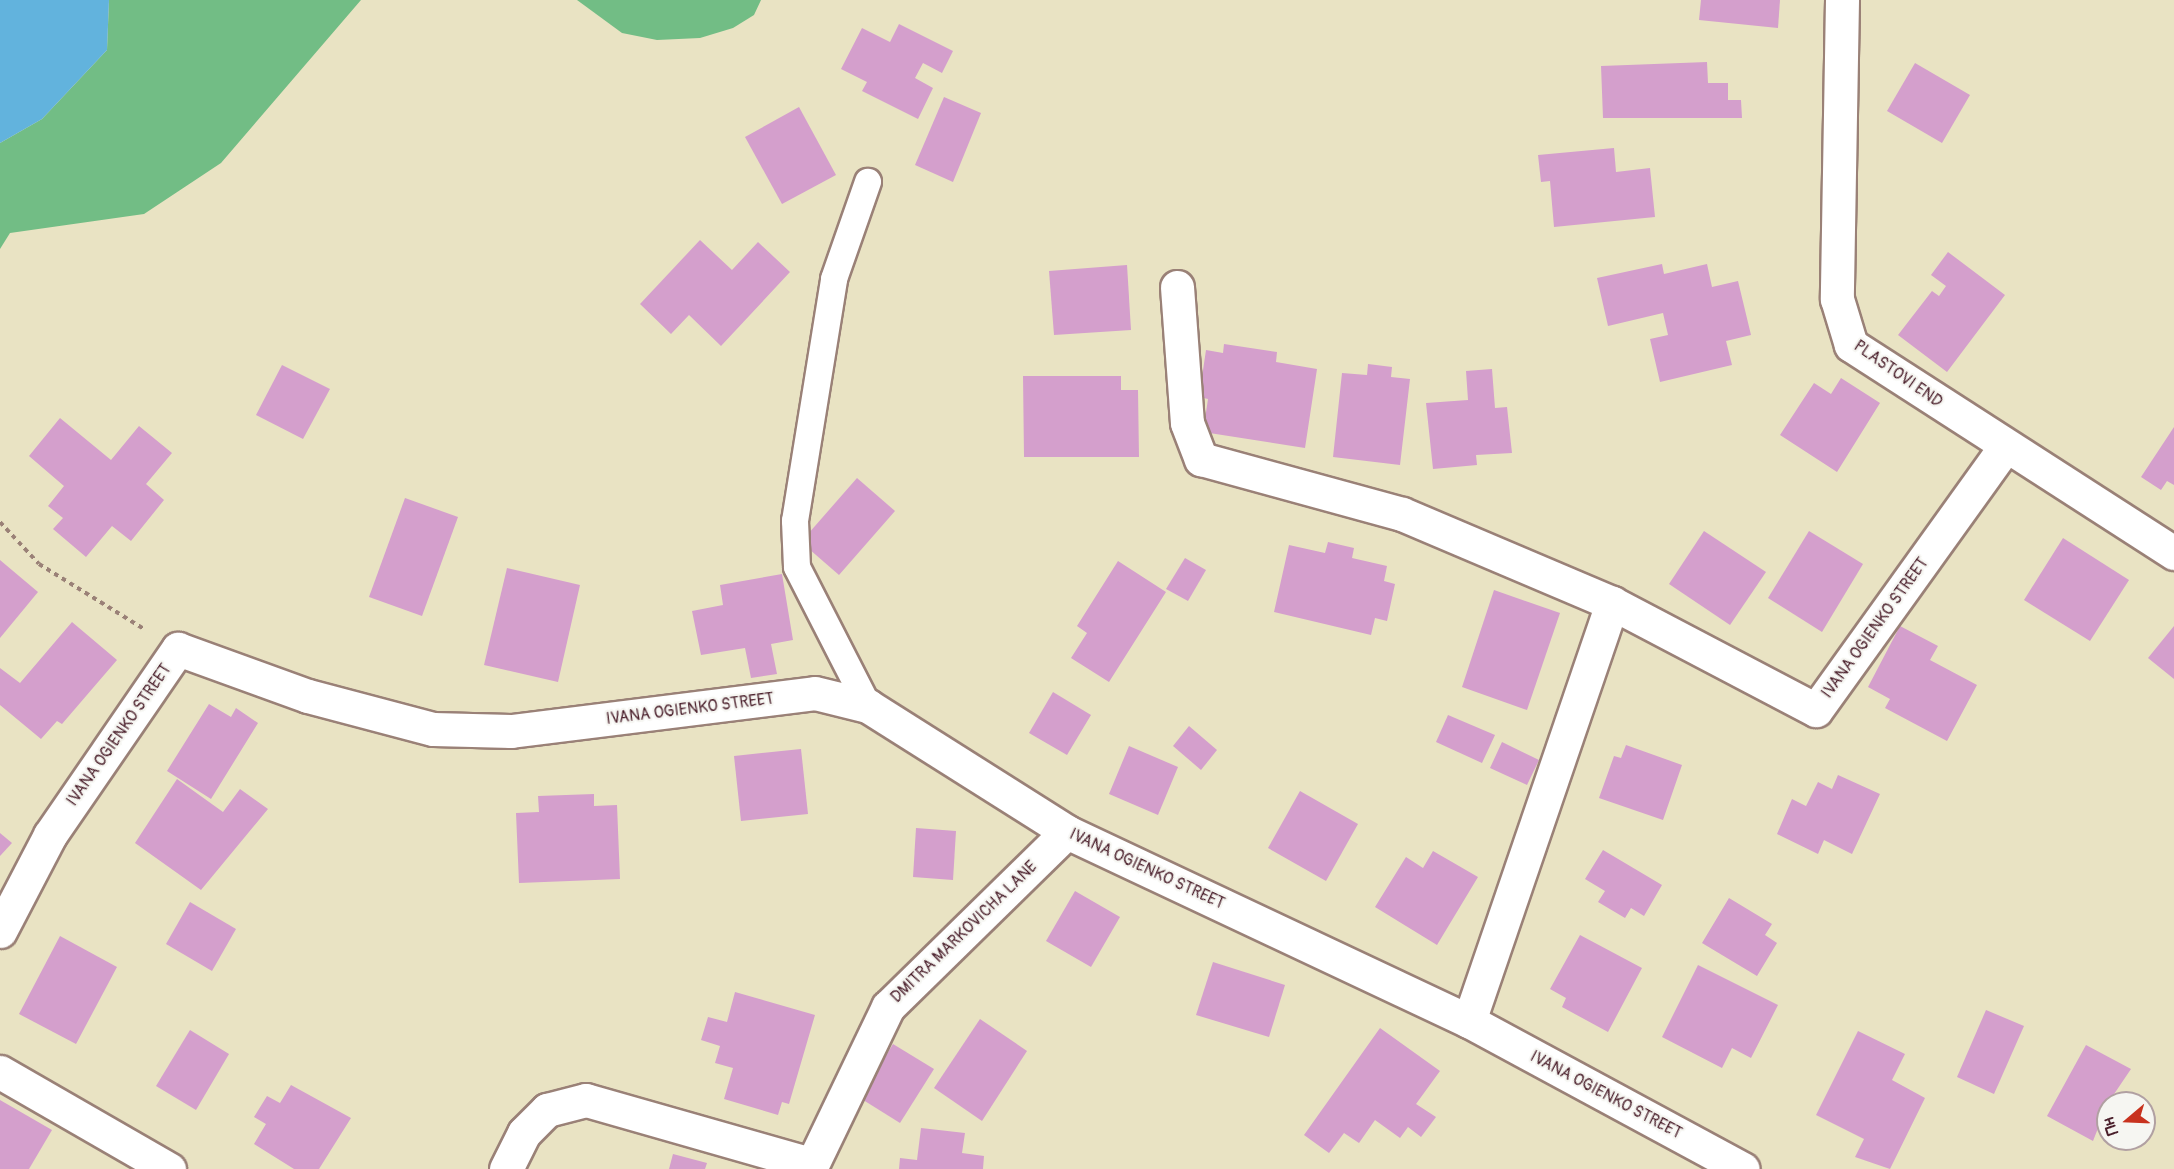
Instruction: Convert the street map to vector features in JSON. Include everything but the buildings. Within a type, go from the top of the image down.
[{"type":"street","name":"PLASTOVI END","points":[[1842,0],[1837,299],[1851,345],[2005,447],[2174,554]]},
{"type":"street","name":"IVANA OGIENKO STREET","points":[[1177,287],[1187,423],[1201,459],[1402,514],[1612,603],[1816,710],[2005,447]]},
{"type":"street","points":[[1469,1021],[1612,603]]},
{"type":"street","name":"IVANA OGIENKO STREET","points":[[0,931],[50,835],[177,649],[308,696],[433,729],[511,731],[815,693],[868,706],[1067,832],[1469,1021],[1743,1169]]},
{"type":"street","name":"DMITRA MARKOVICHA LANE","points":[[810,1167],[888,1007],[1067,832]]},
{"type":"street","points":[[0,1072],[169,1169]]},
{"type":"street","points":[[506,1169],[524,1133],[548,1110],[586,1100],[810,1167]]},
{"type":"lane","points":[[868,182],[834,279],[795,521],[797,567],[868,706]]},
{"type":"path","points":[[0,522],[39,564],[177,649]]},
{"type":"green space","points":[[109,0],[361,0],[221,163],[144,214],[10,233],[0,249],[0,143],[42,119],[107,50]]},
{"type":"green space","points":[[577,0],[761,0],[754,15],[733,28],[700,38],[657,40],[622,33]]},
{"type":"water","points":[[0,0],[109,0],[107,50],[42,119],[0,143]]}]
